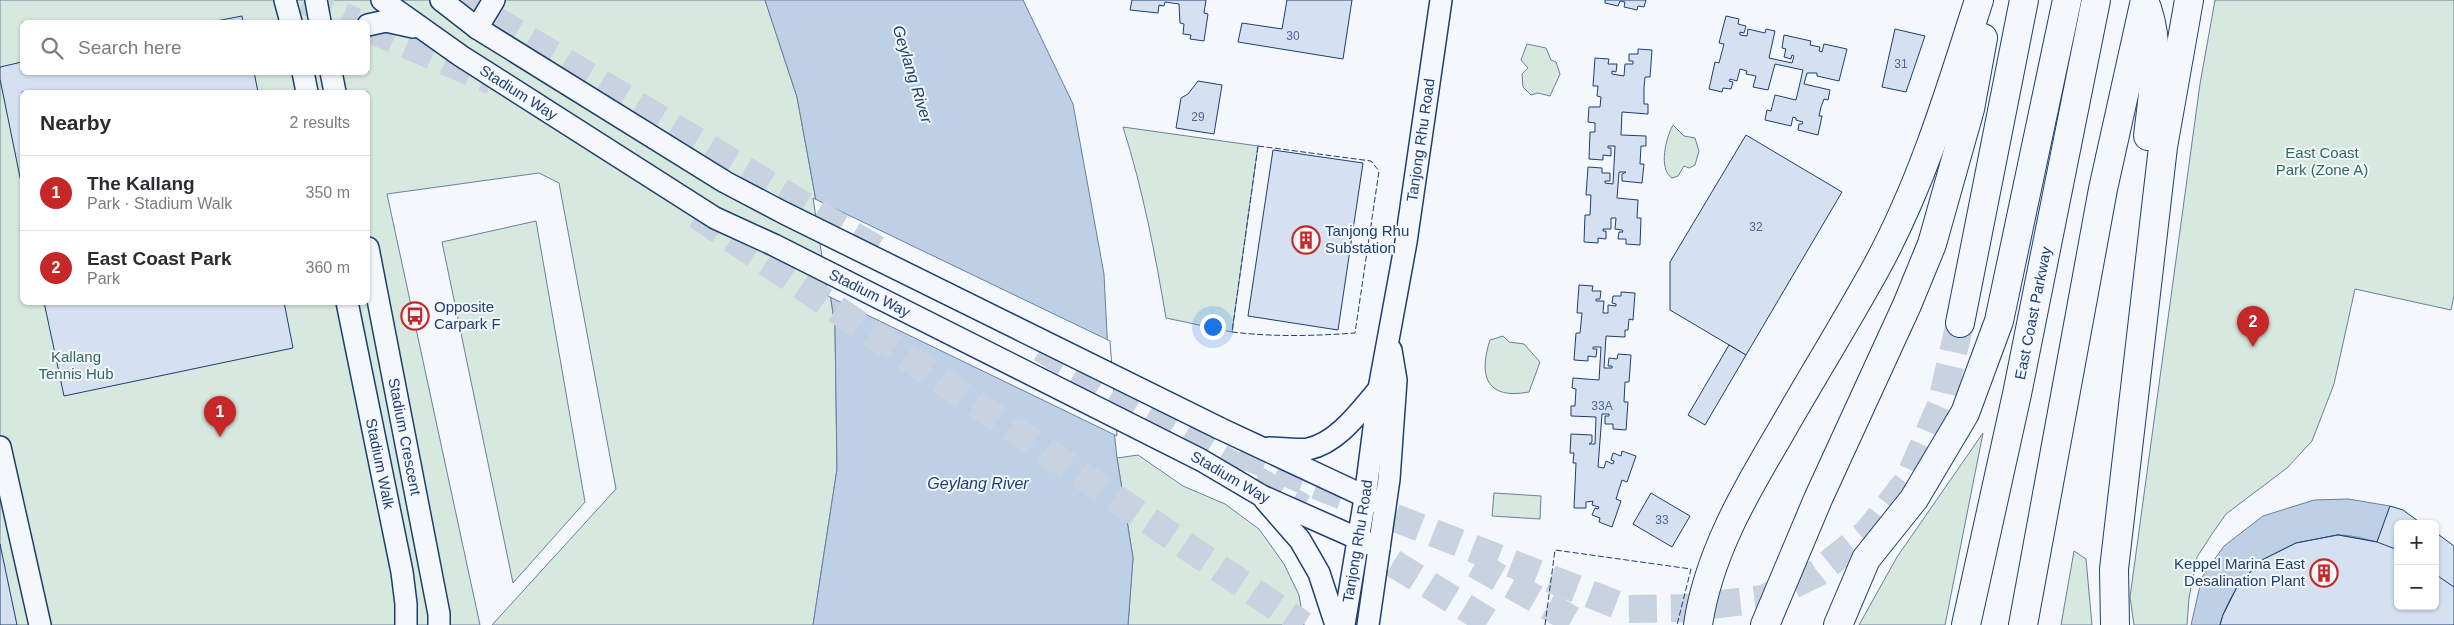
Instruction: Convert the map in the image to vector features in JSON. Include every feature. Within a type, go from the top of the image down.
[{"type":"highway","points":[[1698,625],[1701,604],[1712,567],[1745,493],[1877,267],[1925,164],[1946,106],[1979,0]]},
{"type":"highway","points":[[1765,625],[1932,244],[1970,109],[1990,0]]},
{"type":"highway","points":[[1960,323],[2024,0]]},
{"type":"highway","points":[[1838,625],[1866,560],[1914,499],[1965,413],[1999,321],[2067,0]]},
{"type":"highway","name":"East Coast Parkway","points":[[1966,625],[2015,403],[2096,0]]},
{"type":"highway","points":[[2115,625],[2114,569],[2164,147],[2189,0]]},
{"type":"highway","points":[[2114,569],[2103,524],[2106,470],[2143,181],[2156,51],[2154,29],[2145,1]]},
{"type":"highway","points":[[2023,625],[2103,189],[2145,1]]},
{"type":"street","points":[[285,0],[290,20]]},
{"type":"street","points":[[316,0],[320,20]]},
{"type":"street","name":"Stadium Way","points":[[382,0],[420,28],[714,218],[774,246],[1202,460],[1262,496],[1379,548]]},
{"type":"street","points":[[441,0],[477,28],[725,182],[1219,428],[1365,498],[1386,506]]},
{"type":"street","points":[[477,28],[494,0]]},
{"type":"street","name":"Tanjong Rhu Road","points":[[1344,625],[1365,498],[1379,389],[1406,242],[1441,0]]},
{"type":"street","points":[[370,25],[386,21],[420,28]]},
{"type":"street","points":[[303,75],[306,90]]},
{"type":"street","name":"Stadium Crescent","points":[[370,258],[439,614],[439,625]]},
{"type":"street","name":"Stadium Walk","points":[[348,305],[402,572],[406,604],[406,625]]},
{"type":"street","name":"Tanjong Rhu Road","points":[[1368,625],[1386,506],[1396,380],[1389,338]]},
{"type":"street","points":[[1261,448],[1308,449],[1330,438],[1352,420],[1379,389]]},
{"type":"street","points":[[0,447],[40,625]]},
{"type":"street","points":[[1262,496],[1300,540],[1319,573],[1336,625]]},
{"type":"green space","points":[[0,0],[765,0],[797,97],[815,195],[835,326],[837,469],[813,625],[492,625],[616,489],[559,183],[539,173],[387,194],[480,625],[0,625]]},
{"type":"green space","name":"East Coast Park (Zone A)","points":[[2215,0],[2454,0],[2454,296],[2451,310],[2355,289],[2334,384],[2312,441],[2287,468],[2226,514],[2212,534],[2197,557],[2189,598],[2187,625],[2134,625],[2130,597],[2200,84]]},
{"type":"green space","points":[[1527,44],[1546,48],[1551,60],[1556,62],[1560,74],[1550,96],[1538,93],[1531,95],[1523,87],[1522,74],[1528,68],[1521,60]]},
{"type":"green space","points":[[1673,125],[1684,136],[1695,138],[1699,151],[1695,165],[1689,168],[1684,166],[1678,176],[1672,178],[1665,168],[1664,160],[1668,137]]},
{"type":"green space","points":[[1123,127],[1258,146],[1232,332],[1166,318],[1148,222],[1137,174]]},
{"type":"green space","points":[[536,221],[585,502],[513,583],[442,242]]},
{"type":"green space","points":[[1503,336],[1509,342],[1524,344],[1540,362],[1529,392],[1515,394],[1504,392],[1495,389],[1489,383],[1485,365],[1490,340]]},
{"type":"green space","points":[[1983,433],[1945,625],[1859,625],[1897,557]]},
{"type":"green space","points":[[1138,455],[1183,486],[1225,504],[1259,529],[1284,564],[1299,595],[1304,625],[1128,625],[1133,558],[1117,458]]},
{"type":"green space","points":[[1494,493],[1541,496],[1540,519],[1492,516]]},
{"type":"green space","points":[[2074,551],[2086,559],[2092,625],[2061,625]]},
{"type":"water","name":"Geylang River","points":[[765,0],[1023,0],[1073,104],[1104,274],[1110,394],[1117,458],[1133,558],[1128,625],[813,625],[837,469],[835,326],[815,195],[797,97]]},
{"type":"water","points":[[2348,499],[2390,506],[2377,542],[2353,536],[2336,535],[2283,549],[2255,567],[2244,579],[2226,608],[2220,625],[2191,625],[2202,577],[2224,546],[2263,516],[2314,500]]},
{"type":"pier","points":[[813,198],[1110,341],[1117,436],[828,296]]},
{"type":"building","points":[[1132,0],[1206,0],[1204,13],[1208,14],[1204,41],[1190,39],[1191,35],[1183,34],[1184,24],[1180,23],[1179,4],[1165,2],[1164,6],[1159,5],[1158,13],[1130,10]]},
{"type":"building","points":[[1287,0],[1352,0],[1343,59],[1238,42],[1242,23],[1282,29]]},
{"type":"building","points":[[1605,0],[1646,0],[1644,7],[1638,6],[1637,10],[1624,7],[1625,2],[1620,1],[1618,6],[1605,3]]},
{"type":"building","points":[[242,16],[243,20],[221,20]]},
{"type":"building","points":[[1726,16],[1739,19],[1738,24],[1746,26],[1744,33],[1740,32],[1740,35],[1747,36],[1748,29],[1765,33],[1766,29],[1775,31],[1769,58],[1792,63],[1794,56],[1792,55],[1791,59],[1784,57],[1786,49],[1782,48],[1784,35],[1811,41],[1810,45],[1820,47],[1819,51],[1822,52],[1824,44],[1847,49],[1839,81],[1817,76],[1817,73],[1807,73],[1804,84],[1830,90],[1828,100],[1824,99],[1821,107],[1819,116],[1822,116],[1818,135],[1798,130],[1799,124],[1803,122],[1793,117],[1791,126],[1765,120],[1767,110],[1771,111],[1775,95],[1796,100],[1803,70],[1775,64],[1768,90],[1753,87],[1756,76],[1746,74],[1747,71],[1740,69],[1737,81],[1730,79],[1729,81],[1733,82],[1731,89],[1723,88],[1722,92],[1709,89],[1715,62],[1719,63],[1724,44],[1719,43]]},
{"type":"building","points":[[1895,29],[1925,36],[1906,92],[1882,87]]},
{"type":"building","points":[[1638,49],[1652,50],[1650,77],[1645,77],[1644,88],[1644,104],[1648,104],[1648,114],[1622,112],[1621,135],[1646,136],[1646,146],[1641,146],[1640,164],[1644,164],[1642,183],[1622,181],[1622,174],[1626,172],[1619,172],[1617,198],[1638,200],[1637,218],[1641,218],[1640,245],[1626,244],[1626,239],[1618,239],[1619,232],[1623,232],[1622,230],[1615,229],[1616,218],[1611,218],[1611,229],[1603,229],[1603,231],[1606,231],[1606,239],[1598,238],[1598,243],[1584,242],[1585,215],[1590,215],[1591,195],[1586,195],[1588,167],[1602,168],[1602,173],[1610,173],[1610,181],[1605,181],[1605,183],[1613,184],[1615,146],[1608,146],[1608,148],[1611,148],[1611,156],[1603,155],[1603,160],[1589,159],[1590,132],[1595,132],[1595,123],[1588,122],[1589,107],[1600,107],[1601,97],[1597,96],[1598,86],[1593,86],[1595,58],[1609,59],[1608,64],[1617,64],[1616,72],[1612,71],[1612,74],[1624,76],[1625,64],[1633,64],[1633,61],[1629,61],[1629,54],[1638,54]]},
{"type":"building","points":[[20,62],[20,75],[255,75],[258,90],[20,90],[20,177],[0,79],[0,67]]},
{"type":"building","points":[[1198,81],[1222,85],[1214,134],[1176,128],[1181,98],[1188,94]]},
{"type":"building","points":[[1746,135],[1842,192],[1746,355],[1670,310],[1670,262]]},
{"type":"building","name":"Tanjong Rhu Substation","points":[[1273,150],[1363,163],[1338,330],[1248,316]]},
{"type":"building","points":[[1579,285],[1593,286],[1592,291],[1601,291],[1600,299],[1596,299],[1596,301],[1604,301],[1603,313],[1608,313],[1608,305],[1616,306],[1616,304],[1612,303],[1613,296],[1621,296],[1621,292],[1635,293],[1633,320],[1629,319],[1628,330],[1625,330],[1625,337],[1606,336],[1604,368],[1612,368],[1612,366],[1608,366],[1609,358],[1617,359],[1618,354],[1631,355],[1629,382],[1625,382],[1624,402],[1628,402],[1626,430],[1613,429],[1613,424],[1605,424],[1605,416],[1609,416],[1609,414],[1602,414],[1598,467],[1604,468],[1606,461],[1613,464],[1614,461],[1611,460],[1613,453],[1621,456],[1622,451],[1636,456],[1627,482],[1622,480],[1616,499],[1621,501],[1612,527],[1599,522],[1600,518],[1592,515],[1595,508],[1598,509],[1599,507],[1592,505],[1593,501],[1586,502],[1586,508],[1574,508],[1576,463],[1573,463],[1574,453],[1570,453],[1571,434],[1592,435],[1592,442],[1589,444],[1595,444],[1596,417],[1571,416],[1571,406],[1575,406],[1576,389],[1572,388],[1573,378],[1599,380],[1601,347],[1593,347],[1593,349],[1597,349],[1596,357],[1588,356],[1588,361],[1574,360],[1576,333],[1580,333],[1582,313],[1577,313]]},
{"type":"building","name":"Kallang Tennis Hub","points":[[45,305],[285,305],[293,348],[64,396]]},
{"type":"building","points":[[1729,345],[1746,355],[1705,425],[1688,415]]},
{"type":"building","points":[[1651,493],[1690,516],[1672,547],[1633,524]]},
{"type":"building","name":"Keppel Marina East Desalination Plant","points":[[2390,506],[2403,510],[2417,520],[2394,520],[2394,610],[2439,610],[2439,535],[2454,546],[2454,625],[2220,625],[2238,585],[2262,560],[2296,543],[2338,535],[2377,542]]},
{"type":"building","name":"Keppel Marina East Desalination Plant","points":[[2338,535],[2377,542],[2394,548],[2394,610],[2439,610],[2439,577],[2454,587],[2454,625],[2220,625],[2238,585],[2262,560],[2296,543]]},
{"type":"building","points":[[0,544],[17,625],[0,625]]},
{"type":"tunnel","points":[[304,0],[351,20]]},
{"type":"tunnel","points":[[455,0],[482,12],[886,255]]},
{"type":"tunnel","points":[[370,29],[492,81]]},
{"type":"tunnel","points":[[697,215],[1303,625]]},
{"type":"tunnel","points":[[1239,453],[1398,519],[1628,609],[1687,608],[1763,599],[1817,573],[1868,532],[1908,481],[1941,405],[1960,323]]},
{"type":"tunnel","points":[[1041,348],[1303,508]]},
{"type":"tunnel","points":[[1357,541],[1494,625]]},
{"type":"tunnel","points":[[1475,564],[1581,625]]},
{"type":"fence","points":[[1258,146],[1371,161],[1379,171],[1355,333],[1294,336],[1232,332],[1258,146]]},
{"type":"fence","points":[[1545,625],[1555,550],[1691,569],[1677,625]]},
{"type":"place","name":"Tanjong Rhu Substation","points":[[1306,240]]},
{"type":"place","name":"Opposite Carpark F","points":[[415,316]]},
{"type":"place","name":"East Coast Park","points":[[2253,347]]},
{"type":"place","name":"The Kallang","points":[[220,437]]},
{"type":"place","name":"Keppel Marina East Desalination Plant","points":[[2324,573]]}]
